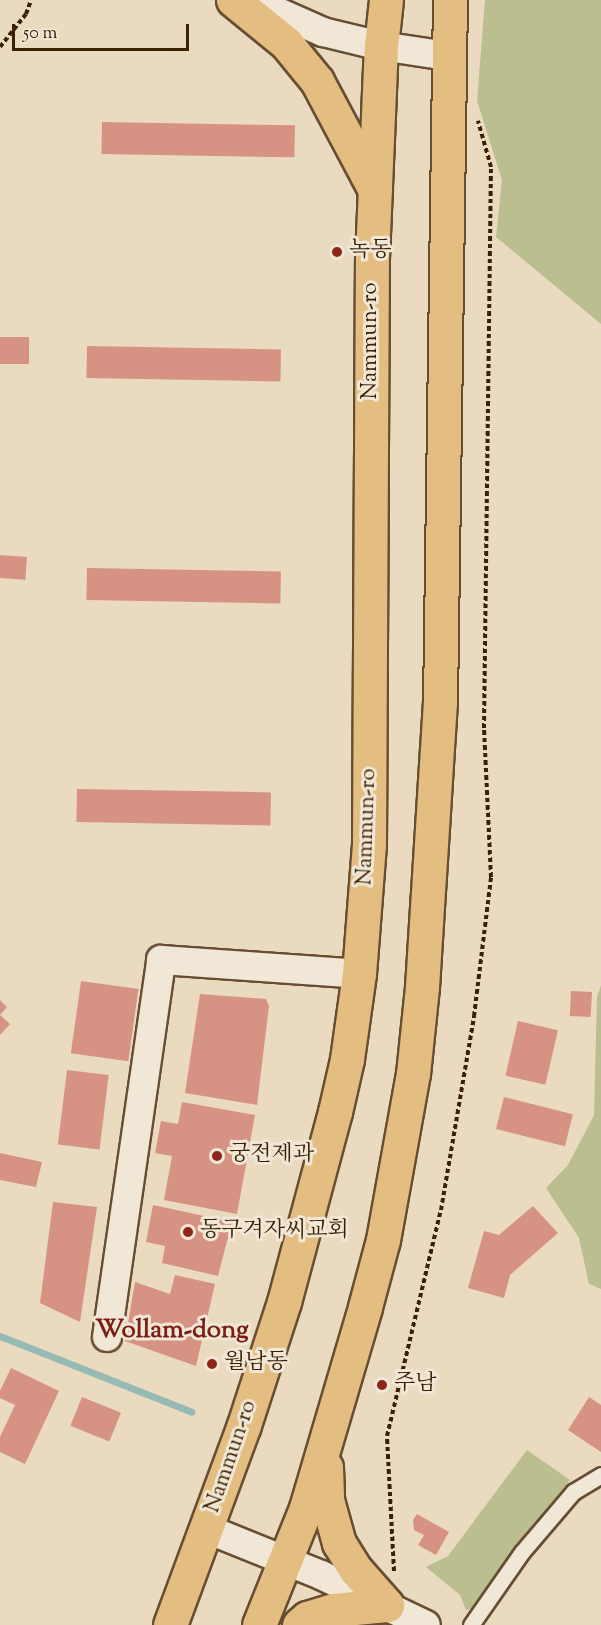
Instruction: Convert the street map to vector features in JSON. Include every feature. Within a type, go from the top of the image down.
[{"type":"main road","points":[[233,0],[286,43],[317,81],[376,191]]},
{"type":"main road","name":"Nammun-ro","points":[[170,1625],[207,1529],[265,1360],[309,1213],[347,1059],[359,974],[369,834],[372,258],[381,46],[386,0]]},
{"type":"main road","points":[[259,1625],[306,1508],[383,1240],[413,1074],[422,987],[440,703],[450,0]]},
{"type":"main road","points":[[325,1442],[327,1500],[333,1528],[356,1570],[387,1605]]},
{"type":"main road","points":[[299,1625],[308,1618],[326,1612],[387,1605]]},
{"type":"street","points":[[251,0],[323,32],[381,46],[448,56]]},
{"type":"street","points":[[107,1337],[161,960],[359,974]]},
{"type":"street","points":[[207,1529],[285,1559],[426,1625]]},
{"type":"lane","points":[[471,1625],[522,1552],[573,1492],[601,1475]]},
{"type":"path","points":[[0,46],[26,14],[31,0]]},
{"type":"green space","points":[[485,0],[601,0],[601,324],[496,237],[502,180],[477,101]]},
{"type":"green space","points":[[601,985],[601,1289],[589,1284],[579,1238],[546,1188],[568,1165],[594,1115],[597,997]]},
{"type":"green space","points":[[527,1450],[570,1480],[479,1606],[466,1610],[460,1595],[426,1567],[448,1556]]},
{"type":"building","points":[[102,122],[295,125],[294,157],[101,154]]},
{"type":"building","points":[[0,337],[29,337],[29,364],[0,364]]},
{"type":"building","points":[[87,346],[281,349],[280,381],[86,378]]},
{"type":"building","points":[[0,555],[27,557],[25,580],[0,578]]},
{"type":"building","points":[[87,568],[281,571],[280,603],[86,600]]},
{"type":"building","points":[[77,789],[271,792],[270,825],[76,822]]},
{"type":"building","points":[[81,981],[138,989],[128,1061],[71,1053]]},
{"type":"building","points":[[571,991],[592,992],[591,1017],[570,1016]]},
{"type":"building","points":[[200,994],[266,999],[269,1006],[257,1105],[185,1093]]},
{"type":"building","points":[[0,1000],[7,1007],[0,1015]]},
{"type":"building","points":[[0,1015],[10,1024],[0,1035]]},
{"type":"building","points":[[518,1021],[558,1030],[545,1085],[505,1076]]},
{"type":"building","points":[[67,1070],[109,1075],[100,1150],[58,1144]]},
{"type":"building","points":[[504,1097],[573,1114],[565,1146],[496,1129]]},
{"type":"building","points":[[182,1102],[255,1115],[237,1214],[164,1200],[172,1156],[155,1153],[161,1121],[178,1124]]},
{"type":"building","points":[[0,1153],[42,1162],[36,1187],[0,1180]]},
{"type":"building","points":[[53,1202],[97,1207],[80,1322],[40,1303]]},
{"type":"building","name":"동구겨자씨교회","points":[[153,1205],[232,1222],[218,1276],[162,1263],[165,1246],[146,1242]]},
{"type":"building","points":[[533,1206],[558,1233],[510,1275],[504,1298],[468,1288],[484,1231],[499,1235]]},
{"type":"building","points":[[175,1275],[215,1284],[196,1366],[125,1341],[135,1282],[170,1294]]},
{"type":"building","points":[[11,1368],[59,1391],[25,1464],[0,1452],[0,1437],[15,1405],[0,1398],[0,1391]]},
{"type":"building","points":[[82,1397],[121,1413],[109,1441],[70,1426]]},
{"type":"building","points":[[589,1397],[601,1405],[601,1452],[568,1430]]},
{"type":"building","points":[[417,1514],[449,1532],[436,1555],[418,1545],[424,1535],[414,1530],[413,1520]]},
{"type":"waterway","points":[[0,1336],[192,1412]]},
{"type":"place","name":"녹동","points":[[337,252]]},
{"type":"place","name":"궁전제과","points":[[217,1156]]},
{"type":"place","name":"동구겨자씨교회","points":[[188,1232]]},
{"type":"place","name":"월남동","points":[[212,1364]]},
{"type":"place","name":"주남","points":[[382,1385]]},
{"type":"district","name":"Wollam-dong","points":[[172,1331]]}]
